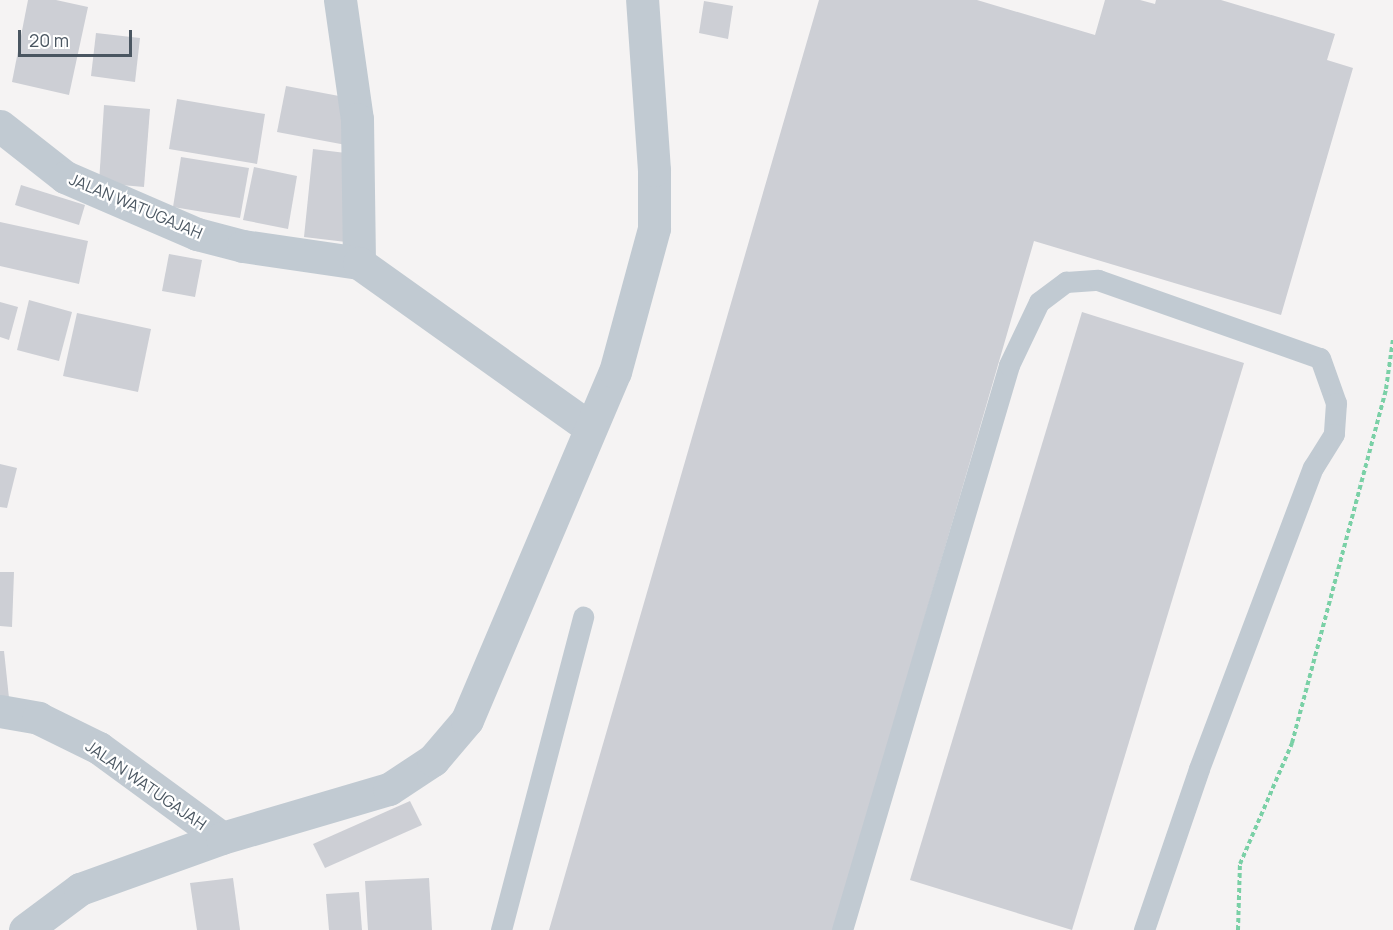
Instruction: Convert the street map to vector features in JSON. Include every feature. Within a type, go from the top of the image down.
[{"type":"street","points":[[340,0],[357,119],[359,263],[590,428]]},
{"type":"street","points":[[25,930],[80,889],[222,838],[389,789],[433,760],[467,720],[615,372],[654,228],[654,170],[642,0]]},
{"type":"street","name":"JALAN WATUGAJAH","points":[[0,126],[65,177],[197,234],[243,246],[359,263]]},
{"type":"street","name":"JALAN WATUGAJAH","points":[[0,711],[38,718],[99,748],[222,838]]},
{"type":"lane","points":[[842,930],[1009,365],[1039,302],[1066,282],[1098,280],[1320,358],[1336,403],[1334,434],[1313,467],[1199,769],[1144,930]]},
{"type":"lane","points":[[501,930],[583,617]]},
{"type":"path","points":[[1238,930],[1240,864],[1292,743],[1386,389],[1393,339]]},
{"type":"building","points":[[28,0],[56,0],[88,7],[69,95],[12,82]]},
{"type":"building","points":[[819,0],[977,0],[1095,35],[1105,0],[1140,0],[1155,4],[1156,0],[1221,0],[1335,34],[1327,60],[1353,68],[1281,315],[1034,241],[834,930],[549,930]]},
{"type":"building","points":[[704,1],[733,6],[728,39],[699,33]]},
{"type":"building","points":[[96,33],[140,38],[135,82],[91,76]]},
{"type":"building","points":[[286,86],[355,99],[346,145],[277,132]]},
{"type":"building","points":[[177,99],[265,114],[257,164],[169,149]]},
{"type":"building","points":[[104,105],[150,109],[144,187],[99,183]]},
{"type":"building","points":[[313,149],[354,154],[346,242],[304,237]]},
{"type":"building","points":[[181,157],[249,168],[240,218],[173,207]]},
{"type":"building","points":[[254,167],[297,176],[288,229],[243,220]]},
{"type":"building","points":[[21,185],[85,205],[79,225],[15,205]]},
{"type":"building","points":[[0,222],[88,241],[79,284],[0,266]]},
{"type":"building","points":[[169,254],[202,260],[195,297],[162,291]]},
{"type":"building","points":[[29,300],[72,312],[59,361],[17,350]]},
{"type":"building","points":[[0,302],[18,307],[9,340],[0,337]]},
{"type":"building","points":[[1082,312],[1244,363],[1072,930],[910,880]]},
{"type":"building","points":[[77,313],[151,329],[138,392],[63,376]]},
{"type":"building","points":[[0,464],[17,468],[7,508],[0,507]]},
{"type":"building","points":[[0,572],[14,572],[12,627],[0,626]]},
{"type":"building","points":[[0,651],[4,651],[9,698],[0,698]]},
{"type":"building","points":[[410,801],[422,825],[325,868],[313,844]]},
{"type":"building","points":[[233,878],[240,930],[197,930],[190,883]]},
{"type":"building","points":[[429,878],[432,930],[368,930],[365,881]]},
{"type":"building","points":[[359,892],[362,930],[329,930],[326,894]]}]
